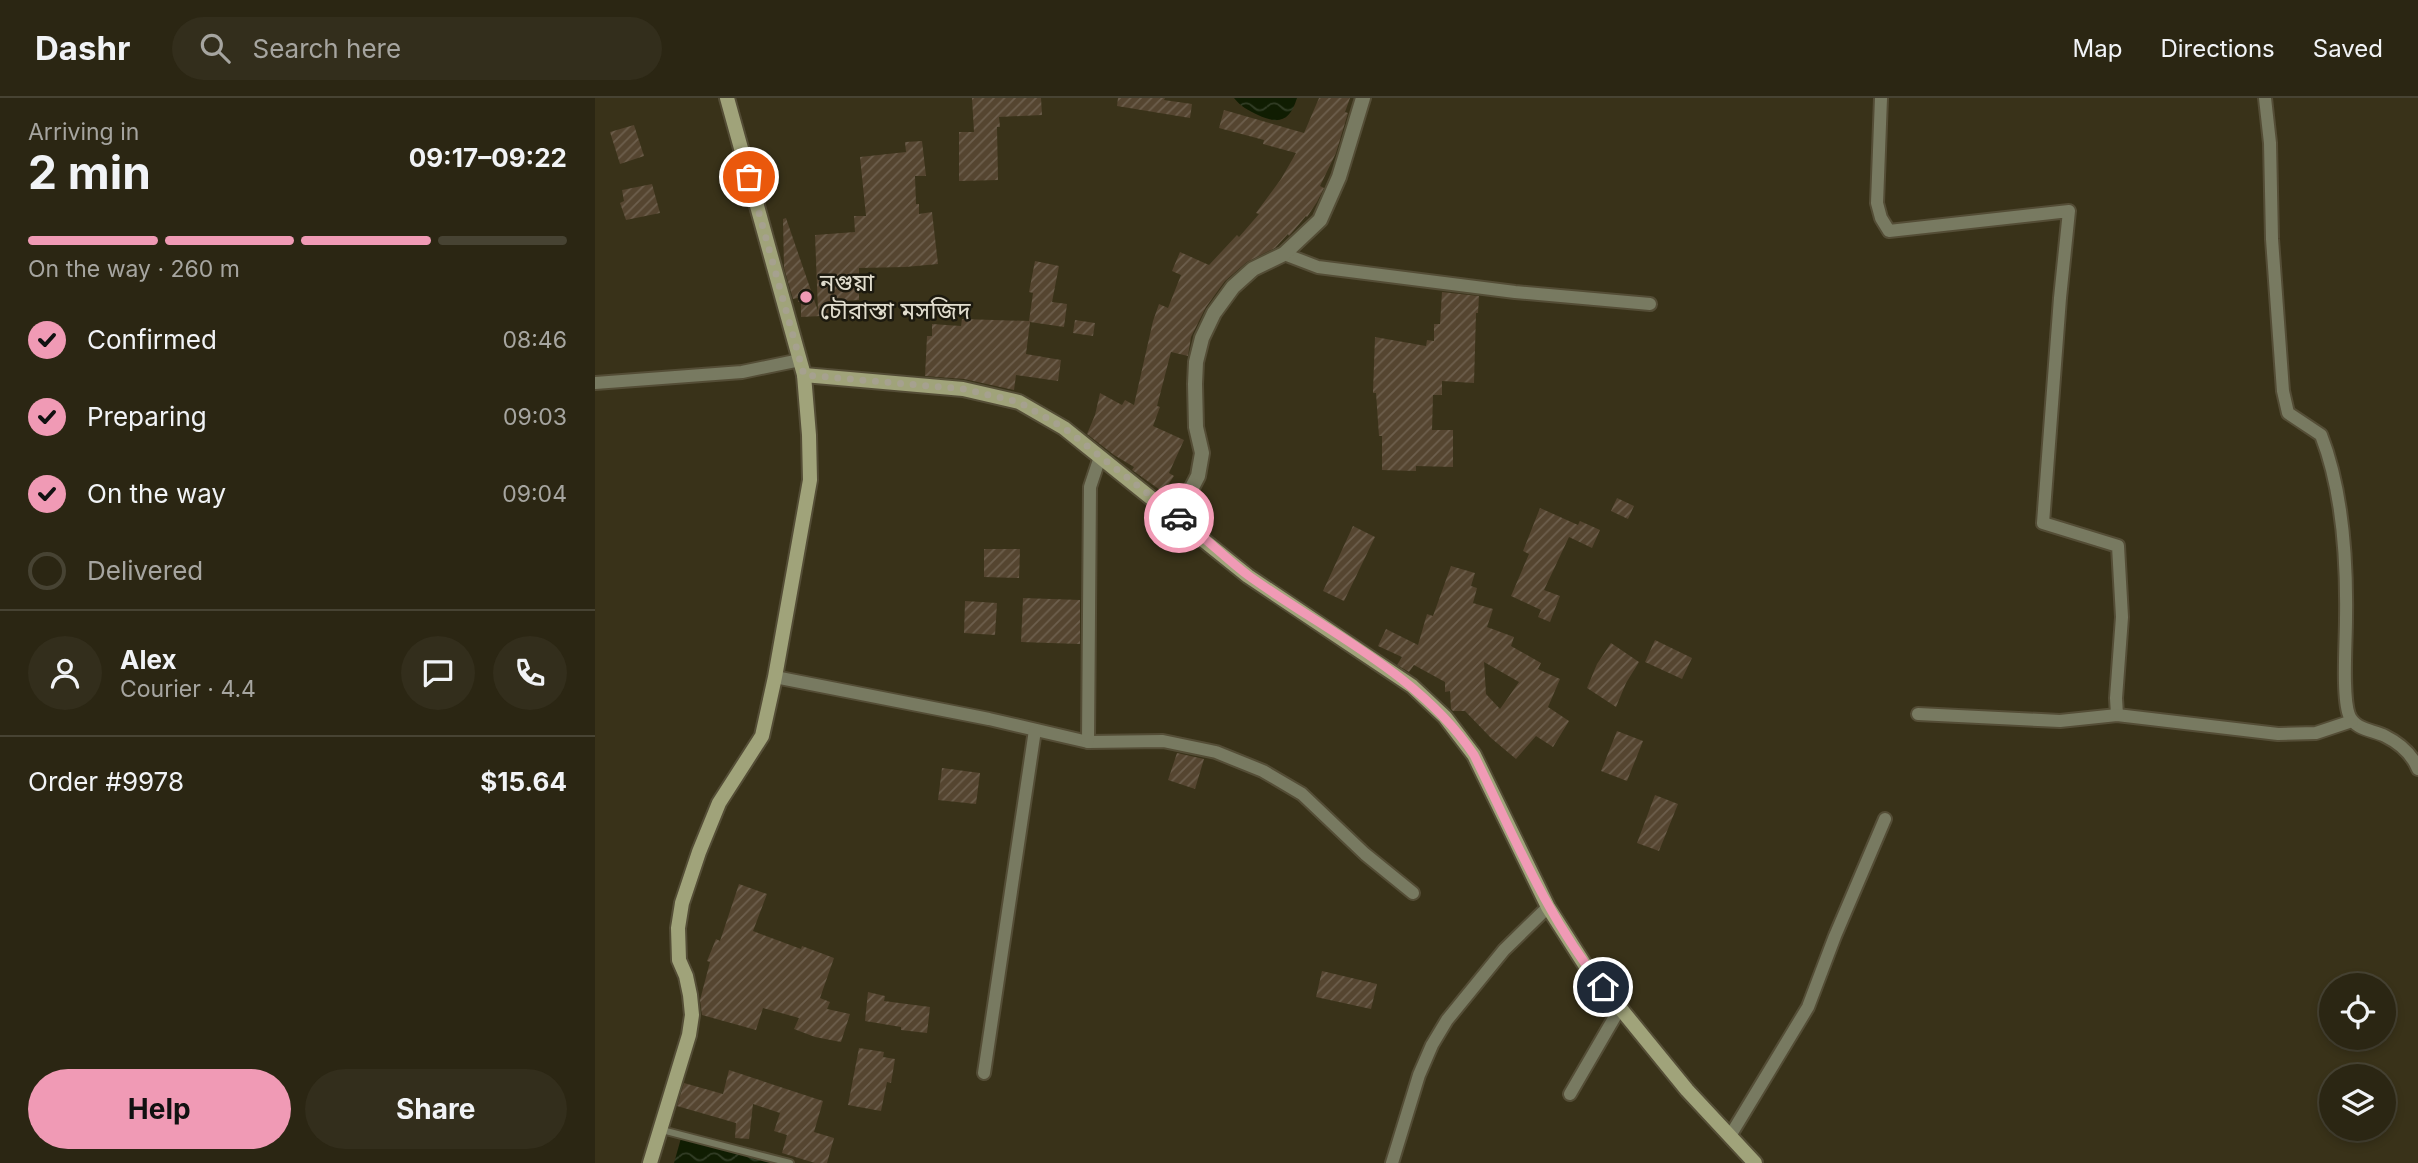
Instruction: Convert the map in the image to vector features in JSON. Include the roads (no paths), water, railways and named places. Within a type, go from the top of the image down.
[{"type":"main road","points":[[650,1163],[689,1035],[692,1015],[686,976],[679,960],[678,928],[683,903],[698,852],[719,803],[762,736],[810,480],[804,375],[727,98]]},
{"type":"main road","points":[[804,375],[964,389],[1019,402],[1064,428],[1248,576],[1412,686],[1445,717],[1474,755],[1548,907],[1585,965],[1687,1090],[1755,1163]]},
{"type":"street","points":[[1184,522],[1185,501],[1198,477],[1202,453],[1196,427],[1195,384],[1196,362],[1202,338],[1214,313],[1233,287],[1253,269],[1284,254],[1320,220],[1339,177],[1363,98]]},
{"type":"street","points":[[1881,98],[1877,203],[1881,218],[1889,231],[2069,211],[2043,523],[2118,546],[2122,617],[2117,715]]},
{"type":"street","points":[[2265,98],[2270,143],[2271,239],[2285,407],[2288,413],[2321,435],[2334,481],[2343,548],[2348,713],[2352,721],[2365,730],[2383,735],[2405,750],[2414,759],[2418,769]]},
{"type":"street","points":[[1284,254],[1318,267],[1515,292],[1650,304]]},
{"type":"street","points":[[595,383],[742,372],[800,360]]},
{"type":"street","points":[[1088,742],[1090,487],[1100,457]]},
{"type":"street","points":[[775,677],[989,719],[1088,742],[1163,741],[1196,746],[1263,771],[1302,794],[1413,893]]},
{"type":"street","points":[[1918,714],[2060,721],[2117,715],[2277,734],[2316,733],[2352,721]]},
{"type":"street","points":[[984,1073],[1035,730]]},
{"type":"street","points":[[1730,1136],[1808,1007],[1885,820]]},
{"type":"street","points":[[1392,1163],[1419,1075],[1441,1028],[1504,950],[1548,907]]},
{"type":"street","points":[[1570,1094],[1620,1008]]},
{"type":"lane","points":[[662,1129],[790,1163]]},
{"type":"water","points":[[1234,98],[1297,98],[1287,116],[1272,120],[1254,113]]},
{"type":"water","points":[[683,1131],[790,1163],[674,1163]]},
{"type":"place","name":"নগুয়া চৌরাস্তা মসজিদ","points":[[806,297]]}]
